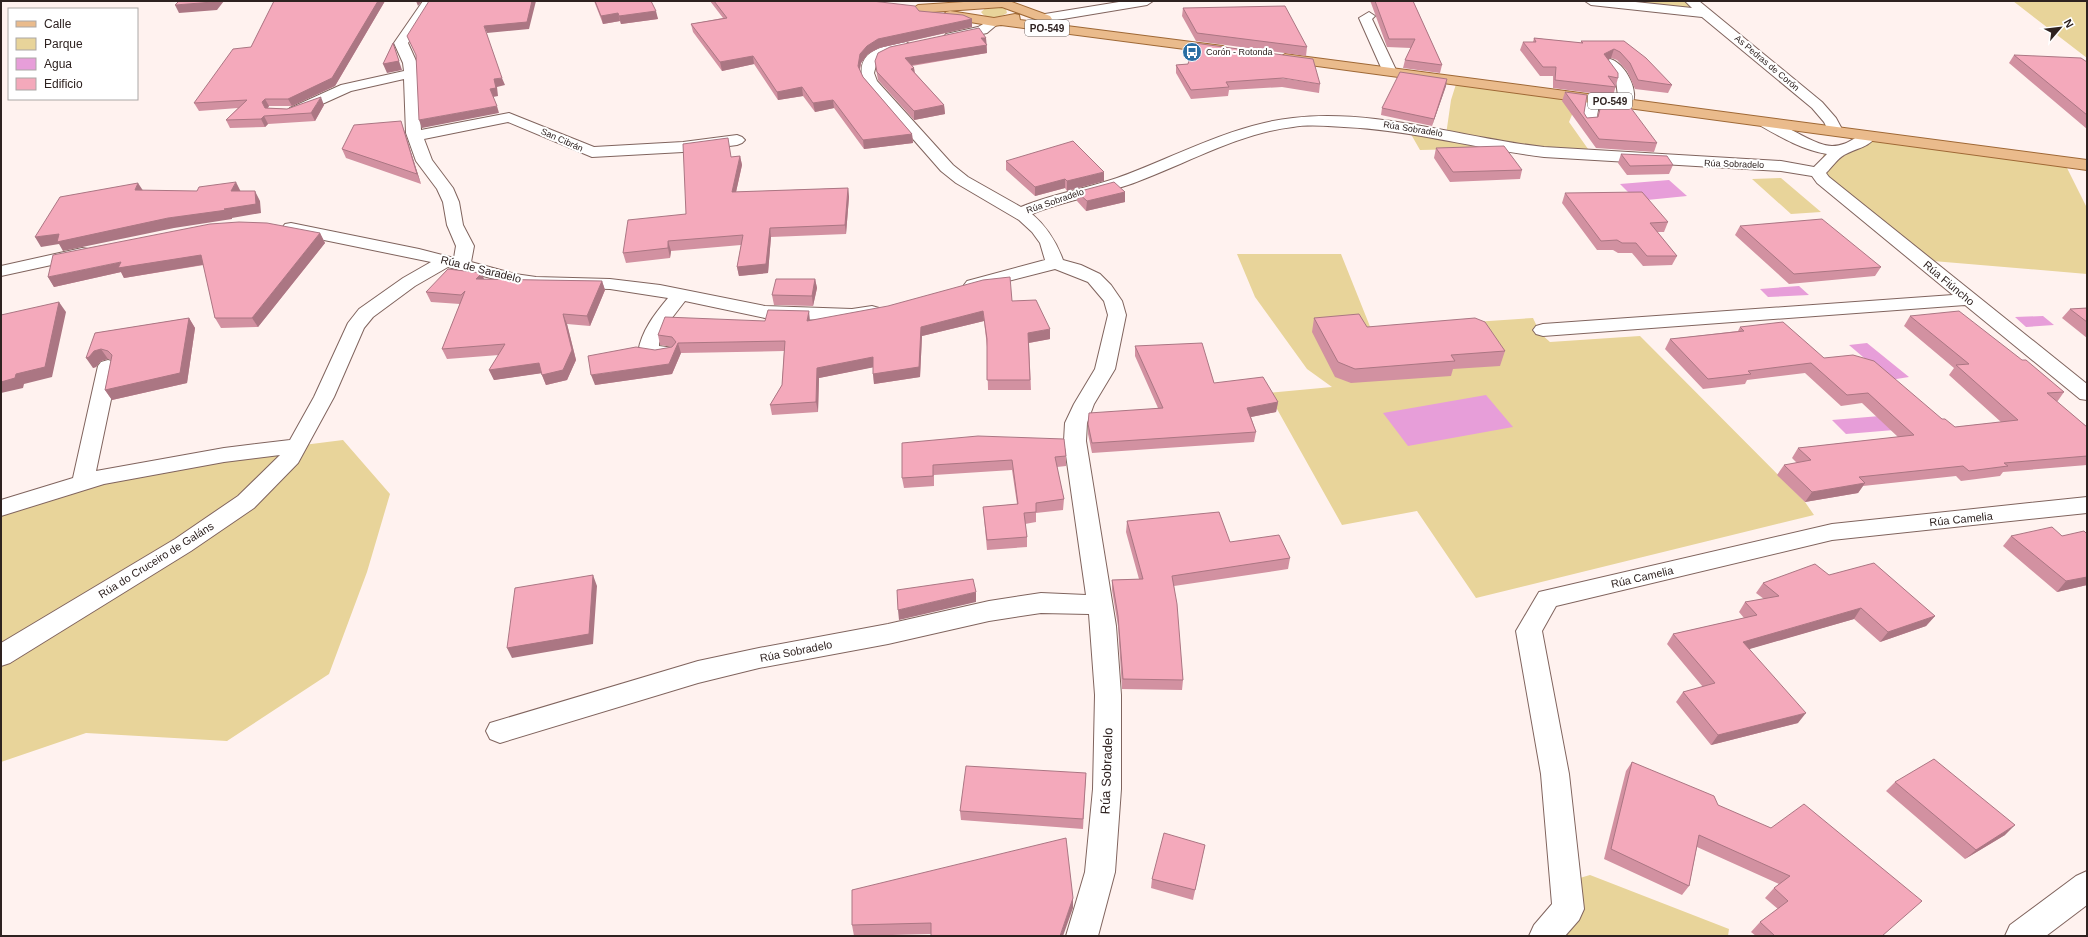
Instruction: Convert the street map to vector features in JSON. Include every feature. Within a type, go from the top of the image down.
[{"type":"main road","name":"PO-549","points":[[912,9],[977,8],[995,2],[1012,5],[1045,18],[1093,32]]},
{"type":"main road","name":"PO-549","points":[[998,22],[1018,15],[1012,5]]},
{"type":"main road","name":"PO-549","points":[[977,8],[998,22],[1093,32],[1235,51]]},
{"type":"main road","name":"PO-549","points":[[1274,56],[2087,165]]},
{"type":"street","points":[[429,1],[401,43],[410,63],[415,136],[424,161],[445,188],[451,202],[455,225],[465,246],[454,264]]},
{"type":"street","points":[[1045,18],[1147,1]]},
{"type":"street","points":[[1591,1],[1704,13]]},
{"type":"street","name":"As Pedras de Corón","points":[[1692,1],[1704,13],[1817,105],[1831,120],[1830,130]]},
{"type":"street","points":[[1369,16],[1365,18],[1390,72]]},
{"type":"street","points":[[939,39],[982,30],[998,22]]},
{"type":"street","name":"Rúa Sobradelo","points":[[918,43],[890,49],[877,54],[868,60],[866,71],[870,82],[947,168],[962,181],[1020,213],[1036,226],[1046,236],[1052,248],[1055,263],[1075,269],[1094,278],[1105,289],[1113,301],[1116,315],[1105,369],[1084,404],[1076,423],[1075,441],[1103,626],[1108,694],[1107,789],[1100,872],[1082,936]]},
{"type":"street","points":[[1610,63],[1623,76],[1626,103]]},
{"type":"street","points":[[280,112],[294,112],[303,109],[332,93],[346,88],[410,73]]},
{"type":"street","points":[[1589,122],[1593,98]]},
{"type":"street","name":"San Cibrán","points":[[415,136],[509,117],[592,152],[683,147],[737,140]]},
{"type":"street","name":"Rúa Sobradelo","points":[[1020,213],[1042,204],[1121,182],[1233,138],[1267,127],[1293,122],[1322,121],[1377,124],[1446,135],[1509,148],[1544,152],[1741,165],[1781,166],[1819,170]]},
{"type":"street","points":[[1766,123],[1808,145],[1825,150],[1839,151],[1862,143],[1869,136]]},
{"type":"street","points":[[1808,145],[1814,135],[1830,130]]},
{"type":"street","name":"Rúa Fiúncho","points":[[1808,145],[1823,180],[2087,394]]},
{"type":"street","points":[[1819,170],[1839,151]]},
{"type":"street","name":"Rúa de Saradelo","points":[[272,226],[411,252],[514,279],[536,282],[610,284],[680,295],[765,312],[852,314],[890,308]]},
{"type":"street","points":[[1,271],[98,250]]},
{"type":"street","points":[[957,290],[1055,263]]},
{"type":"street","name":"Rúa do Cruceiro de Galáns","points":[[1,656],[183,545],[246,502],[290,458],[324,397],[355,327],[366,313],[409,282],[454,264]]},
{"type":"street","points":[[667,352],[648,352],[648,345],[655,324],[680,295]]},
{"type":"street","points":[[1544,330],[1968,299]]},
{"type":"street","points":[[83,482],[108,366]]},
{"type":"street","points":[[1,508],[103,477],[224,456],[297,446]]},
{"type":"street","name":"Rúa Camelia","points":[[1545,936],[1568,909],[1555,774],[1529,631],[1548,599],[1832,532],[2087,505]]},
{"type":"street","name":"Rúa Sobradelo","points":[[500,731],[698,672],[759,658],[888,634],[989,610],[1041,603],[1099,605]]},
{"type":"street","points":[[2021,936],[2087,886]]},
{"type":"green space","points":[[1590,1],[1688,1],[1704,13]]},
{"type":"green space","points":[[2013,1],[2087,1],[2087,58]]},
{"type":"green space","points":[[987,7],[1000,7],[1006,9],[1007,13],[997,17],[983,15],[981,12]]},
{"type":"green space","points":[[1457,81],[1536,91],[1576,105],[1569,122],[1593,156],[1509,148],[1420,150],[1408,129],[1446,135],[1451,100]]},
{"type":"green space","points":[[1869,136],[2064,162],[2087,208],[2087,274],[1921,260],[1818,172],[1825,150]]},
{"type":"green space","points":[[1781,178],[1821,212],[1791,214],[1752,179]]},
{"type":"green space","points":[[1237,254],[1341,254],[1371,329],[1533,318],[1540,333],[1550,342],[1640,336],[1805,502],[1814,515],[1476,598],[1417,511],[1342,525],[1268,393],[1332,387],[1307,369],[1255,297]]},
{"type":"green space","points":[[343,440],[390,494],[367,572],[329,674],[227,741],[86,733],[1,762],[1,508],[224,455]]},
{"type":"green space","points":[[1590,875],[1729,929],[1728,936],[1545,936],[1566,882]]},
{"type":"water","points":[[1669,180],[1687,196],[1637,201],[1620,184]]},
{"type":"water","points":[[1799,286],[1809,295],[1768,297],[1760,289]]},
{"type":"water","points":[[2043,316],[2054,325],[2026,327],[2015,317]]},
{"type":"water","points":[[1867,343],[1909,377],[1890,380],[1849,345]]},
{"type":"water","points":[[1486,395],[1513,427],[1408,446],[1383,413]]},
{"type":"water","points":[[1880,416],[1894,430],[1846,434],[1832,420]]},
{"type":"building","points":[[179,1],[214,1],[175,5]]},
{"type":"building","points":[[274,1],[378,1],[332,78],[288,99],[265,99],[262,102],[265,108],[287,109],[321,97],[311,113],[264,116],[261,119],[226,120],[247,100],[194,103],[233,49],[251,47]]},
{"type":"building","points":[[429,1],[532,1],[527,22],[484,26],[502,78],[494,79],[496,88],[490,89],[497,106],[419,120],[416,55],[407,36]]},
{"type":"building","points":[[595,1],[651,1],[656,11],[619,16],[618,13],[601,16]]},
{"type":"building","points":[[714,1],[872,1],[915,6],[919,11],[963,15],[972,19],[878,39],[867,46],[860,54],[858,66],[863,77],[912,134],[863,140],[833,100],[813,103],[802,87],[777,92],[753,56],[720,62],[691,24],[727,18]]},
{"type":"building","points":[[1375,1],[1413,1],[1442,65],[1405,60],[1415,39],[1389,39]]},
{"type":"building","points":[[1285,6],[1307,47],[1197,33],[1183,8]]},
{"type":"building","points":[[979,28],[986,38],[981,38],[987,45],[905,58],[914,68],[911,69],[944,105],[914,111],[877,72],[875,61],[878,53],[890,47]]},
{"type":"building","points":[[1534,38],[1583,43],[1581,41],[1624,41],[1646,58],[1672,85],[1638,80],[1630,63],[1620,52],[1614,49],[1604,54],[1618,73],[1618,78],[1608,76],[1616,87],[1555,80],[1556,67],[1543,67],[1523,42],[1536,42]]},
{"type":"building","points":[[393,43],[399,61],[383,64]]},
{"type":"building","points":[[1194,43],[1313,59],[1320,84],[1283,78],[1226,82],[1229,87],[1191,90],[1176,65],[1188,64]]},
{"type":"building","points":[[2014,55],[2081,58],[2087,62],[2087,115]]},
{"type":"building","points":[[1400,72],[1447,79],[1434,119],[1382,108]]},
{"type":"building","points":[[1565,92],[1587,95],[1584,113],[1587,118],[1598,117],[1603,97],[1625,100],[1657,143],[1599,139]]},
{"type":"building","points":[[401,121],[417,174],[342,149],[354,125]]},
{"type":"building","points":[[728,138],[731,157],[740,156],[732,192],[848,188],[845,225],[770,228],[766,264],[737,267],[743,235],[668,241],[668,248],[623,253],[628,220],[686,214],[683,144]]},
{"type":"building","points":[[1073,141],[1104,172],[1067,181],[1065,179],[1035,187],[1006,161]]},
{"type":"building","points":[[1504,146],[1522,170],[1453,172],[1436,148]]},
{"type":"building","points":[[1621,154],[1667,156],[1673,165],[1630,166]]},
{"type":"building","points":[[236,182],[231,191],[255,191],[256,204],[224,209],[227,210],[168,218],[57,242],[59,234],[35,237],[60,197],[138,183],[135,190],[197,191],[199,187]]},
{"type":"building","points":[[1114,182],[1125,192],[1087,201],[1077,192]]},
{"type":"building","points":[[1642,192],[1668,222],[1650,223],[1677,256],[1647,256],[1636,243],[1622,243],[1617,240],[1601,241],[1565,193]]},
{"type":"building","points":[[1822,219],[1881,267],[1794,274],[1740,226]]},
{"type":"building","points":[[239,222],[267,223],[320,233],[252,318],[215,318],[201,255],[118,268],[121,262],[48,277],[53,255],[210,224]]},
{"type":"building","points":[[448,269],[482,273],[476,279],[602,281],[587,316],[563,314],[572,350],[563,370],[542,375],[539,363],[489,370],[505,344],[442,349],[465,291],[461,295],[426,292]]},
{"type":"building","points":[[1010,277],[1012,301],[1036,300],[1050,329],[1028,333],[1030,380],[987,380],[987,339],[983,311],[921,327],[919,367],[873,374],[873,357],[817,368],[816,402],[770,405],[782,385],[785,341],[678,343],[669,364],[591,375],[588,356],[636,347],[655,350],[672,347],[676,342],[672,337],[658,335],[665,317],[765,321],[768,310],[809,311],[807,321],[888,306],[983,280]]},
{"type":"building","points":[[776,279],[815,279],[812,296],[772,295]]},
{"type":"building","points":[[59,302],[45,367],[16,374],[15,378],[1,382],[1,315]]},
{"type":"building","points":[[2087,308],[2087,322],[2070,309]]},
{"type":"building","points":[[1959,311],[2022,360],[2026,360],[2064,392],[2047,393],[2087,427],[2087,456],[2004,463],[2008,466],[1969,471],[1963,466],[1859,477],[1865,483],[1812,492],[1784,465],[1811,460],[1798,448],[1914,435],[1868,393],[1847,395],[1811,363],[1748,371],[1751,374],[1708,379],[1670,339],[1744,331],[1740,327],[1783,322],[1824,358],[1853,355],[1874,361],[1942,419],[1945,419],[1955,427],[2018,420],[1956,365],[1969,364],[1910,316]]},
{"type":"building","points":[[1359,314],[1367,327],[1475,318],[1485,322],[1505,351],[1451,355],[1455,361],[1355,369],[1338,362],[1314,318]]},
{"type":"building","points":[[189,318],[180,373],[105,390],[112,355],[108,351],[101,349],[94,351],[89,357],[86,358],[95,333]]},
{"type":"building","points":[[1202,343],[1214,383],[1263,377],[1278,402],[1247,408],[1256,432],[1092,443],[1088,424],[1089,413],[1163,408],[1135,346]]},
{"type":"building","points":[[978,436],[1064,439],[1066,456],[1055,457],[1064,499],[1036,503],[1036,512],[1024,513],[1027,537],[987,540],[983,507],[1018,504],[1012,460],[933,465],[933,476],[902,478],[902,443]]},
{"type":"building","points":[[1219,512],[1230,542],[1279,535],[1290,558],[1172,576],[1177,604],[1183,680],[1123,679],[1118,616],[1112,580],[1143,579],[1127,521]]},
{"type":"building","points":[[2052,527],[2062,536],[2084,531],[2087,534],[2087,577],[2066,581],[2011,536]]},
{"type":"building","points":[[1874,563],[1935,616],[1888,632],[1861,608],[1743,642],[1806,713],[1718,735],[1683,692],[1715,683],[1673,634],[1757,615],[1745,602],[1779,596],[1763,583],[1815,564],[1829,575]]},
{"type":"building","points":[[593,575],[589,634],[507,648],[515,588]]},
{"type":"building","points":[[973,579],[976,592],[898,610],[897,590]]},
{"type":"building","points":[[1934,759],[2015,825],[1976,850],[1895,782]]},
{"type":"building","points":[[1632,762],[1714,796],[1718,805],[1771,828],[1804,804],[1922,901],[1882,936],[1775,936],[1760,922],[1788,901],[1774,888],[1790,876],[1699,835],[1689,886],[1611,849]]},
{"type":"building","points":[[966,766],[1086,773],[1083,819],[960,811]]},
{"type":"building","points":[[1164,833],[1205,845],[1195,890],[1152,879]]},
{"type":"building","points":[[1066,838],[1073,898],[1060,936],[931,936],[931,923],[852,925],[852,890]]},
{"type":"place","name":"Corón - Rotonda","points":[[1192,52]]}]
